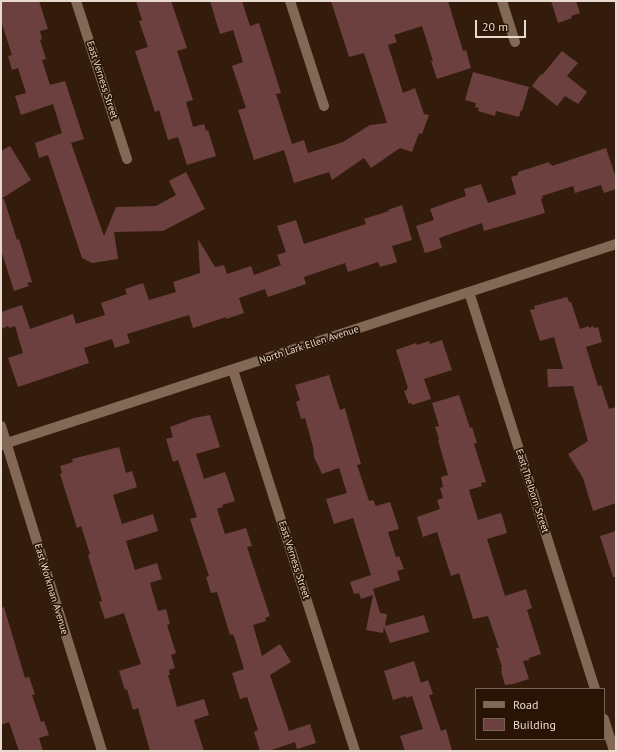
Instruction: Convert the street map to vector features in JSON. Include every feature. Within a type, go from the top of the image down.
[{"type":"street","name":"East Verness Street","points":[[76,1],[127,160]]},
{"type":"street","points":[[290,1],[324,106]]},
{"type":"street","points":[[502,1],[515,42]]},
{"type":"street","name":"North Lark Ellen Avenue","points":[[4,445],[616,244]]},
{"type":"street","name":"East Thelborn Street","points":[[469,292],[595,688]]},
{"type":"street","name":"East Verness Street","points":[[233,370],[355,751]]},
{"type":"street","name":"East Workman Avenue","points":[[1,426],[4,445],[102,751]]},
{"type":"street","points":[[605,722],[614,751]]},
{"type":"building","points":[[1,1],[39,1],[48,29],[40,31],[42,39],[40,40],[46,59],[42,60],[50,85],[65,81],[84,139],[71,143],[104,236],[116,207],[156,206],[176,195],[169,181],[186,172],[205,209],[163,231],[114,232],[118,259],[92,263],[82,258],[48,155],[39,158],[35,143],[62,133],[53,104],[21,115],[15,96],[26,93],[18,68],[12,70],[8,56],[12,55],[1,21]]},
{"type":"building","points":[[136,1],[171,1],[187,48],[177,51],[193,100],[186,102],[193,127],[204,124],[206,131],[208,130],[216,156],[187,165],[178,137],[168,140],[159,110],[155,112],[135,51],[148,47],[139,21],[142,20]]},
{"type":"building","points":[[210,1],[242,1],[250,26],[259,23],[281,93],[276,94],[292,144],[304,140],[308,153],[343,142],[370,125],[387,123],[364,53],[349,57],[331,1],[448,1],[463,51],[466,50],[471,68],[437,79],[422,26],[394,35],[397,42],[388,45],[403,93],[415,88],[424,114],[429,115],[422,134],[419,133],[412,152],[400,148],[371,168],[364,158],[332,180],[329,172],[294,183],[284,150],[254,160],[238,110],[246,108],[232,66],[243,62],[233,30],[220,34]]},
{"type":"building","points":[[551,1],[576,1],[580,13],[571,16],[572,18],[558,23]]},
{"type":"building","points":[[562,51],[578,63],[567,76],[587,92],[578,104],[565,96],[557,106],[532,86]]},
{"type":"building","points":[[473,72],[529,87],[519,117],[496,111],[495,116],[478,111],[479,108],[475,107],[476,103],[465,100]]},
{"type":"building","points":[[10,146],[31,180],[1,199],[1,151]]},
{"type":"building","points":[[606,148],[616,178],[616,189],[604,193],[601,185],[575,193],[573,186],[542,196],[543,198],[541,199],[545,213],[484,231],[482,223],[439,238],[442,248],[425,253],[416,226],[434,220],[430,209],[466,196],[464,189],[481,184],[488,203],[516,194],[511,177],[518,175],[518,172],[549,162],[552,166]]},
{"type":"building","points":[[1,199],[4,199],[17,240],[19,239],[32,282],[27,283],[29,286],[14,291],[1,250]]},
{"type":"building","points":[[402,205],[412,240],[392,246],[397,262],[380,267],[378,262],[348,272],[345,263],[304,277],[306,284],[268,297],[265,289],[239,298],[244,313],[226,319],[226,317],[193,328],[189,315],[127,334],[130,343],[115,348],[112,339],[84,348],[89,363],[18,387],[8,358],[23,353],[15,326],[9,328],[8,326],[1,329],[1,312],[22,305],[30,329],[73,314],[76,324],[105,315],[101,303],[127,294],[125,289],[143,283],[149,300],[176,292],[173,282],[200,273],[198,239],[215,267],[224,265],[227,274],[251,266],[254,275],[281,265],[277,255],[286,252],[277,226],[296,220],[304,244],[366,224],[364,219]]},
{"type":"building","points":[[567,297],[569,302],[571,302],[580,329],[589,326],[589,328],[593,326],[594,328],[598,327],[602,342],[586,347],[598,386],[601,385],[609,409],[616,407],[616,503],[593,511],[583,478],[568,454],[588,441],[573,386],[548,387],[547,369],[563,369],[554,337],[540,341],[530,310],[535,309],[534,306]]},
{"type":"building","points":[[442,340],[452,370],[424,379],[431,399],[412,405],[412,403],[409,404],[404,391],[408,388],[396,350],[416,343],[417,345],[429,341],[430,344]]},
{"type":"building","points":[[329,375],[340,410],[345,408],[361,464],[357,465],[369,501],[373,500],[376,506],[390,502],[399,529],[388,532],[396,557],[399,556],[404,569],[397,571],[400,580],[373,589],[380,613],[387,614],[385,626],[424,615],[429,632],[390,643],[384,627],[383,633],[366,630],[373,595],[361,599],[359,593],[354,594],[350,582],[371,575],[353,518],[334,524],[326,499],[347,493],[339,468],[322,474],[314,457],[313,447],[305,418],[301,419],[296,402],[300,400],[295,385]]},
{"type":"building","points":[[459,395],[470,428],[472,427],[477,443],[474,444],[486,482],[481,483],[482,486],[469,490],[478,520],[500,513],[502,515],[507,533],[487,539],[505,596],[526,589],[532,608],[527,610],[541,654],[529,658],[529,660],[523,661],[529,679],[513,684],[505,685],[501,671],[502,667],[496,648],[499,648],[488,616],[473,619],[459,573],[451,576],[437,532],[423,537],[417,517],[440,509],[437,500],[443,498],[440,488],[443,487],[441,477],[448,475],[435,427],[439,426],[432,403]]},
{"type":"building","points":[[210,415],[220,447],[196,454],[204,479],[225,472],[228,480],[235,501],[222,505],[223,507],[217,509],[225,534],[246,528],[252,546],[247,547],[270,616],[265,618],[266,621],[253,625],[262,656],[280,644],[291,662],[270,675],[289,731],[310,724],[316,743],[297,749],[295,742],[269,751],[260,751],[254,732],[258,730],[247,697],[240,699],[232,673],[244,669],[234,636],[232,634],[230,635],[217,592],[211,593],[206,577],[209,576],[190,519],[197,517],[178,460],[173,462],[166,439],[173,437],[170,427],[194,418]]},
{"type":"building","points":[[119,447],[126,473],[132,471],[137,487],[113,495],[122,524],[153,514],[158,531],[126,541],[135,570],[157,563],[162,579],[150,583],[158,611],[166,609],[170,624],[167,625],[176,653],[171,655],[175,668],[169,670],[170,675],[168,675],[177,707],[204,699],[209,715],[194,720],[204,751],[150,751],[138,708],[133,710],[127,689],[125,690],[119,671],[141,664],[124,613],[105,619],[99,602],[102,601],[88,555],[90,554],[81,526],[77,528],[60,474],[62,473],[60,466],[73,462],[72,459]]},
{"type":"building","points":[[616,531],[616,577],[613,577],[600,536]]},
{"type":"building","points":[[4,607],[25,678],[29,677],[35,694],[32,695],[41,722],[44,721],[49,735],[39,738],[43,751],[19,751],[9,722],[1,725],[1,608]]},
{"type":"building","points":[[414,661],[421,683],[428,680],[433,694],[429,695],[441,731],[446,729],[452,751],[405,751],[400,736],[423,729],[412,696],[406,698],[406,696],[393,700],[384,671]]}]
